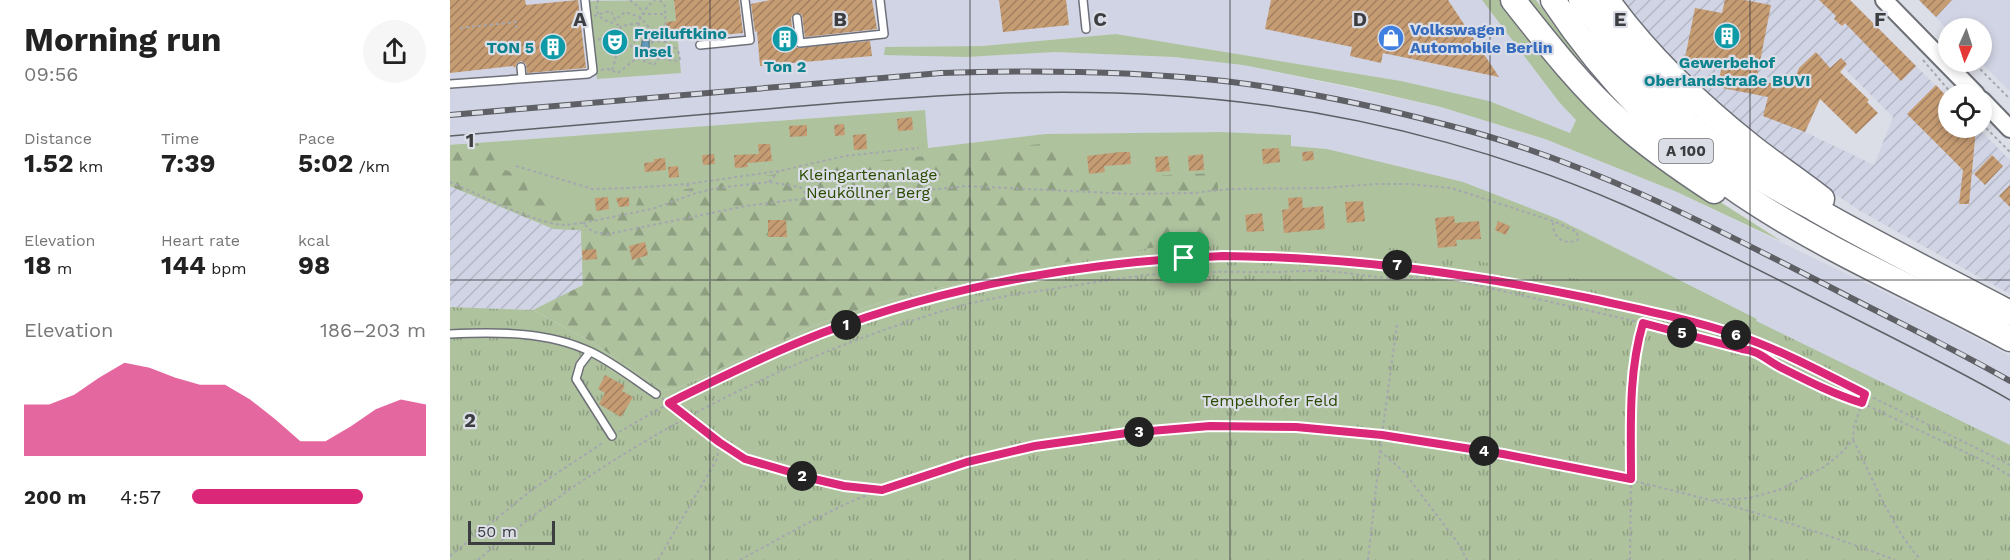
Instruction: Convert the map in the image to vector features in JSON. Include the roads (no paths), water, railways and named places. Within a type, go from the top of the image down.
[{"type":"highway","points":[[1513,0],[1587,89],[1622,123],[1662,156],[1756,218],[1822,251],[1856,261]]},
{"type":"highway","name":"A 100","points":[[1553,0],[1598,61],[1640,107],[1681,147],[1757,204],[1856,261],[2010,339]]},
{"type":"highway","name":"A 100","points":[[1581,0],[1610,39],[1647,82],[1684,120],[1731,159],[1883,247],[2010,313]]},
{"type":"highway","points":[[1607,0],[1648,51],[1697,100],[1752,147],[1883,247]]},
{"type":"street","points":[[1884,0],[1966,84]]},
{"type":"street","points":[[1992,110],[2010,129]]},
{"type":"lane","points":[[450,84],[588,74],[593,71],[585,0]]},
{"type":"lane","points":[[700,45],[750,40],[746,0]]},
{"type":"lane","points":[[797,18],[800,43],[884,34],[880,0]]},
{"type":"lane","points":[[1083,0],[1086,29]]},
{"type":"lane","points":[[520,67],[522,78]]},
{"type":"lane","points":[[450,334],[538,336],[557,339],[590,352],[656,394]]},
{"type":"lane","points":[[590,352],[580,365],[576,379],[612,436]]},
{"type":"water","points":[[643,37],[649,37],[649,47],[654,56],[647,59],[640,55]]},
{"type":"tram line","points":[[450,136],[892,99],[1015,93],[1077,92],[1202,98],[1310,112],[1356,120],[1447,143],[1493,156],[1581,187],[1724,252],[1964,374],[2010,400]]},
{"type":"railway","points":[[450,115],[941,73],[1118,73],[1224,81],[1280,89],[1365,105],[1447,125],[1497,139],[1595,174],[1736,239],[1943,344],[2010,381]]},
{"type":"place","name":"Gewerbehof Oberlandstraße BUVI","points":[[1727,36]]},
{"type":"place","name":"Volkswagen Automobile Berlin","points":[[1391,38]]},
{"type":"place","name":"Ton 2","points":[[785,39]]},
{"type":"place","name":"Freiluftkino Insel","points":[[615,42]]},
{"type":"place","name":"TON 5","points":[[553,47]]},
{"type":"park label","name":"Kleingartenanlage Neuköllner Berg","points":[[868,183]]},
{"type":"park label","name":"Tempelhofer Feld","points":[[1270,400]]}]
